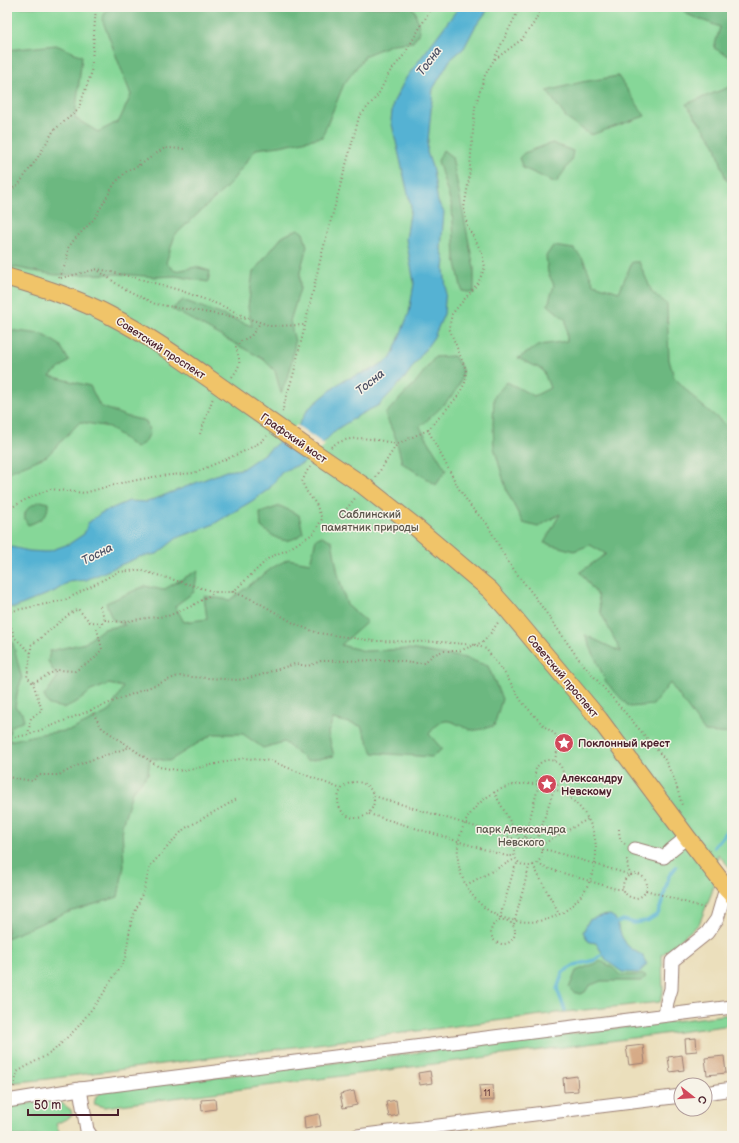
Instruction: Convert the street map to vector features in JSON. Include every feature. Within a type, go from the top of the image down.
[{"type":"main road","name":"Советский проспект","points":[[7,277],[53,291],[108,314],[143,334],[223,387]]},
{"type":"main road","name":"Графский мост","points":[[223,387],[365,488]]},
{"type":"main road","name":"Советский проспект","points":[[365,488],[454,559],[490,590],[503,604],[599,719],[729,891]]},
{"type":"street","points":[[635,849],[664,857],[687,837]]},
{"type":"street","points":[[665,1015],[671,989],[672,961],[707,933],[716,919],[729,891]]},
{"type":"street","points":[[7,1101],[80,1089],[665,1015],[732,1008]]},
{"type":"street","points":[[80,1089],[87,1130],[91,1136]]},
{"type":"street","points":[[713,1092],[732,1089]]},
{"type":"street","points":[[357,1136],[673,1097]]},
{"type":"path","points":[[7,193],[19,184],[38,157],[54,130],[78,110],[91,74],[96,7]]},
{"type":"path","points":[[281,416],[294,372],[321,257],[359,117],[378,95],[389,73],[404,55],[432,7]]},
{"type":"path","points":[[339,518],[365,488],[397,444],[428,430],[458,396],[465,383],[466,370],[449,328],[452,314],[478,283],[485,267],[482,254],[467,225],[464,208],[469,179],[475,107],[485,75],[520,7]]},
{"type":"path","points":[[494,60],[520,40],[534,23],[542,7]]},
{"type":"path","points":[[58,279],[67,261],[68,248],[94,219],[115,183],[128,170],[139,166],[165,148],[186,149]]},
{"type":"path","points":[[138,160],[139,166]]},
{"type":"path","points":[[55,281],[98,269],[179,290],[260,323],[271,326],[305,325]]},
{"type":"path","points":[[98,269],[121,287],[156,304],[250,319]]},
{"type":"path","points":[[200,434],[223,387],[239,368],[236,347],[241,341],[251,336],[260,323]]},
{"type":"path","points":[[428,430],[459,489],[472,508],[487,524],[508,562],[578,658],[664,758],[675,781],[683,808]]},
{"type":"path","points":[[7,510],[50,489],[84,493],[159,476],[194,474],[252,447],[262,441],[270,432]]},
{"type":"path","points":[[333,446],[348,440],[373,439],[397,444]]},
{"type":"path","points":[[233,592],[270,557],[287,550],[314,533],[322,519],[316,504],[302,482],[307,471],[312,465]]},
{"type":"path","points":[[7,612],[65,600],[118,572],[140,570],[214,592],[233,592],[254,600],[297,625],[318,633],[374,641],[442,642],[476,645],[486,649],[506,675],[522,702],[545,727],[558,738],[560,742],[554,762]]},
{"type":"path","points":[[105,620],[121,622],[168,616],[192,606],[214,592]]},
{"type":"path","points":[[100,606],[105,620]]},
{"type":"path","points":[[42,714],[33,683],[27,677],[31,644],[41,638],[70,613],[78,609],[90,622],[102,624]]},
{"type":"path","points":[[7,616],[15,638],[31,653]]},
{"type":"path","points":[[7,738],[28,735],[178,676],[238,680],[258,676],[295,664],[308,666],[321,661],[396,660],[410,663],[424,663],[433,655],[442,651],[459,652],[483,642],[502,617]]},
{"type":"path","points":[[33,683],[57,670],[75,671],[94,659],[102,649],[97,629],[105,620]]},
{"type":"path","points":[[28,735],[31,718],[42,710]]},
{"type":"path","points":[[91,710],[102,728],[158,767],[183,770],[244,758],[272,761],[341,789]]},
{"type":"path","points":[[7,777],[34,781],[38,775],[59,775],[85,762],[130,747]]},
{"type":"path","points":[[514,924],[500,918],[483,906],[473,896],[466,885],[459,864],[459,841],[464,824],[474,809],[487,796],[507,786],[521,784],[540,785],[555,788],[563,777],[561,768],[554,762],[545,761],[541,763],[536,770],[536,779],[540,785]]},
{"type":"path","points":[[355,781],[361,782],[370,788],[374,796],[374,804],[369,814],[365,817],[355,819],[349,818],[344,814],[339,809],[337,803],[337,797],[341,789],[349,783],[355,781]]},
{"type":"path","points":[[525,838],[540,785]]},
{"type":"path","points":[[500,918],[528,922],[541,921],[559,914],[581,897],[590,881],[596,864],[595,836],[588,820],[574,801],[550,787]]},
{"type":"path","points":[[537,840],[554,789]]},
{"type":"path","points":[[494,792],[520,840]]},
{"type":"path","points":[[374,796],[512,838],[517,843]]},
{"type":"path","points":[[17,1072],[52,1052],[77,1028],[101,998],[125,959],[131,922],[145,887],[150,866],[184,829],[237,799]]},
{"type":"path","points":[[369,814],[515,858]]},
{"type":"path","points":[[541,845],[588,820]]},
{"type":"path","points":[[525,838],[533,838],[541,845],[542,855],[538,863],[529,867],[518,862],[515,858],[514,847],[520,840],[525,838]]},
{"type":"path","points":[[542,850],[548,850],[631,875],[636,874],[644,878],[647,885],[646,890],[644,894],[637,898],[628,896],[624,889],[625,880],[631,875]]},
{"type":"path","points":[[466,885],[515,858]]},
{"type":"path","points":[[518,862],[514,869],[500,918],[494,924],[491,931],[493,939],[499,944],[507,944],[513,939],[516,931],[514,921],[529,867]]},
{"type":"path","points":[[538,863],[543,866],[616,889],[624,889]]},
{"type":"path","points":[[534,865],[559,914]]},
{"type":"path","points":[[628,869],[631,875]]},
{"type":"path","points":[[646,890],[710,910]]},
{"type":"green space","name":"Саблинский памятник природы","points":[[7,7],[732,7],[732,870],[718,854],[712,892],[699,924],[662,955],[663,992],[660,1002],[557,1013],[7,1083]]},
{"type":"green space","points":[[108,7],[411,7],[415,11],[420,31],[413,42],[393,44],[366,55],[344,84],[322,137],[280,146],[256,149],[229,185],[175,235],[166,263],[175,271],[196,267],[210,271],[208,282],[176,276],[156,277],[120,274],[55,275],[7,266],[7,50],[56,45],[82,56],[75,118],[98,132],[119,121],[131,95],[102,19]]},
{"type":"green space","points":[[681,7],[728,7],[732,9],[732,58],[714,48],[720,27],[686,14]]},
{"type":"green space","points":[[618,76],[645,116],[591,135],[567,119],[547,91],[582,82]]},
{"type":"green space","points":[[732,86],[732,183],[726,180],[715,144],[686,104]]},
{"type":"green space","points":[[552,143],[573,151],[571,161],[556,183],[523,168],[519,158],[524,153]]},
{"type":"green space","points":[[443,150],[452,157],[474,268],[474,293],[462,291],[455,258],[452,207],[438,161]]},
{"type":"green space","points":[[298,229],[303,233],[307,246],[300,272],[300,289],[290,321],[295,342],[290,371],[281,393],[275,371],[263,359],[172,309],[183,300],[252,326],[248,307],[253,272],[282,237]]},
{"type":"green space","points":[[553,246],[574,249],[583,259],[594,284],[619,292],[632,262],[639,262],[652,292],[667,304],[669,360],[674,377],[699,403],[732,430],[732,734],[705,732],[670,683],[653,705],[629,707],[606,682],[585,635],[621,652],[601,613],[598,596],[580,572],[606,554],[590,545],[574,551],[544,543],[560,514],[538,527],[523,523],[507,492],[494,447],[494,397],[507,382],[534,396],[550,388],[543,370],[518,358],[540,345],[567,341],[566,320],[548,305],[554,285],[548,273],[546,256]]},
{"type":"green space","points":[[7,330],[42,334],[60,345],[69,361],[50,376],[90,386],[100,406],[125,416],[146,421],[150,433],[145,442],[136,448],[109,427],[80,422],[47,456],[11,471],[7,476],[7,399],[11,395],[9,375],[7,374]]},
{"type":"green space","points":[[454,356],[462,370],[462,377],[459,385],[440,409],[420,427],[446,470],[436,485],[402,463],[396,439],[385,414],[415,383],[435,357]]},
{"type":"green space","points":[[41,501],[48,503],[47,512],[42,518],[28,525],[25,513],[30,507]]},
{"type":"green space","points":[[280,506],[299,515],[303,533],[291,540],[281,540],[261,527],[260,513]]},
{"type":"green space","points":[[322,536],[332,541],[338,574],[347,605],[367,622],[341,645],[365,651],[409,649],[466,658],[488,666],[502,699],[494,726],[472,730],[449,721],[440,723],[429,734],[442,749],[432,757],[373,753],[361,726],[333,719],[328,733],[334,756],[307,761],[284,742],[263,748],[243,734],[213,734],[169,761],[150,758],[148,774],[132,792],[122,826],[124,866],[118,897],[63,914],[7,938],[7,636],[13,643],[22,679],[18,689],[15,707],[22,713],[24,720],[10,727],[9,741],[40,734],[71,730],[110,711],[123,687],[109,684],[91,691],[80,700],[64,708],[49,705],[44,696],[57,678],[48,661],[50,651],[85,643],[103,629],[125,625],[112,619],[106,603],[145,586],[163,590],[198,570],[194,592],[175,606],[184,622],[207,619],[204,596],[230,600],[272,568],[288,559],[310,563],[316,539]]},
{"type":"green space","points":[[601,961],[613,968],[620,975],[643,974],[646,976],[642,981],[601,981],[589,986],[585,992],[581,994],[573,992],[569,988],[576,971]]},
{"type":"green space","points":[[732,1014],[732,1025],[105,1107],[94,1104],[96,1096],[104,1091]]},
{"type":"green space","points":[[56,1099],[71,1110],[72,1116],[56,1124],[61,1136],[7,1136],[7,1107]]},
{"type":"water","name":"Тосна","points":[[459,7],[490,7],[475,27],[464,48],[450,60],[433,89],[427,152],[433,170],[438,202],[444,212],[441,249],[445,261],[444,269],[446,288],[444,314],[434,337],[404,379],[379,405],[337,429],[303,463],[282,472],[269,489],[212,525],[177,538],[157,554],[139,557],[86,580],[69,582],[55,591],[14,608],[7,606],[7,546],[29,551],[46,552],[69,544],[84,534],[88,523],[101,513],[129,501],[147,502],[226,471],[242,469],[268,451],[298,426],[308,409],[342,381],[373,369],[391,358],[409,313],[414,283],[406,239],[411,207],[391,120],[393,103],[406,78]]},
{"type":"water","points":[[610,915],[615,918],[622,937],[627,945],[642,955],[647,964],[639,973],[622,972],[607,961],[596,943],[589,942],[583,932],[589,920],[600,916]]},
{"type":"pier","points":[[297,425],[325,445],[308,461],[278,440]]},
{"type":"building","points":[[696,1038],[697,1051],[686,1052],[685,1039]]},
{"type":"building","points":[[643,1045],[645,1063],[629,1065],[626,1047]]},
{"type":"building","points":[[682,1055],[684,1070],[670,1072],[668,1057]]},
{"type":"building","points":[[724,1056],[726,1073],[707,1075],[705,1058]]},
{"type":"building","points":[[430,1071],[432,1083],[420,1085],[418,1073]]},
{"type":"building","points":[[577,1076],[578,1091],[564,1092],[563,1078]]},
{"type":"building","points":[[493,1085],[494,1100],[481,1101],[479,1086]]},
{"type":"building","points":[[354,1091],[357,1105],[343,1108],[340,1094]]},
{"type":"building","points":[[215,1099],[216,1109],[202,1111],[201,1100]]},
{"type":"building","points":[[396,1100],[398,1115],[389,1117],[386,1102]]},
{"type":"building","points":[[319,1114],[321,1126],[305,1129],[304,1117]]},
{"type":"waterway","points":[[714,847],[732,825]]},
{"type":"waterway","points":[[613,924],[623,920],[634,923],[647,921],[658,914],[669,876],[676,867]]},
{"type":"waterway","points":[[565,1010],[557,989],[563,972],[575,965],[595,960],[605,951]]},
{"type":"place","name":"Поклонный крест","points":[[564,743]]},
{"type":"place","name":"Александру Невскому","points":[[547,784]]},
{"type":"park label","name":"парк Александра Невского","points":[[521,835]]}]
